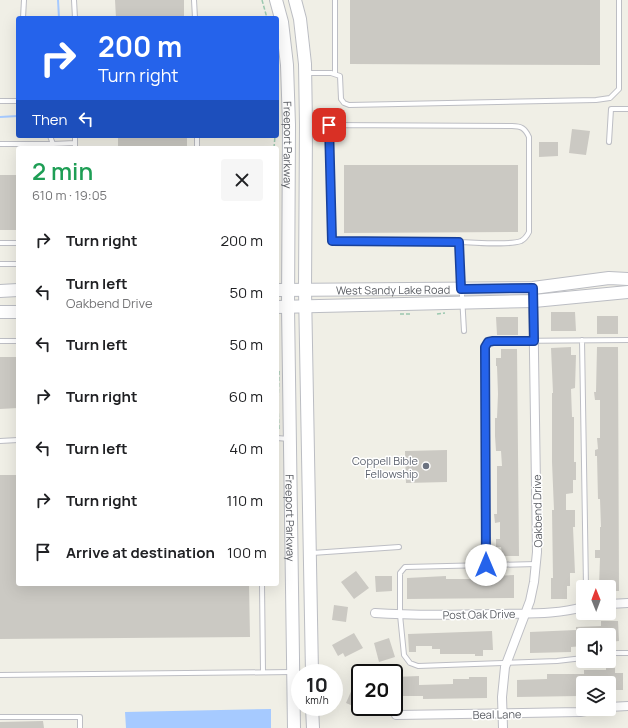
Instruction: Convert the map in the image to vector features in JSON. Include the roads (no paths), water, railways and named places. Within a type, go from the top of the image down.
[{"type":"main road","name":"Freeport Parkway","points":[[276,0],[282,22],[287,65],[289,125],[282,307],[290,439],[293,664]]},
{"type":"main road","name":"Freeport Parkway","points":[[295,0],[300,19],[305,73],[305,290],[312,664]]},
{"type":"main road","points":[[289,125],[306,125]]},
{"type":"main road","name":"West Sandy Lake Road","points":[[282,290],[533,288],[609,278],[628,279]]},
{"type":"main road","points":[[0,291],[16,290]]},
{"type":"main road","name":"West Sandy Lake Road","points":[[282,307],[534,301],[628,292]]},
{"type":"main road","points":[[0,312],[16,312]]},
{"type":"main road","points":[[290,439],[308,439]]},
{"type":"main road","points":[[291,553],[310,553]]},
{"type":"main road","name":"Freeport Parkway","points":[[294,716],[294,728]]},
{"type":"main road","points":[[312,716],[313,728]]},
{"type":"street","name":"Oakbend Drive","points":[[503,728],[502,697],[506,663],[530,601],[534,582],[538,538],[533,288]]},
{"type":"street","points":[[616,604],[628,603]]},
{"type":"street","name":"Post Oak Drive","points":[[375,613],[400,615],[525,613],[576,609]]},
{"type":"street","points":[[616,707],[628,706]]},
{"type":"street","name":"Beal Lane","points":[[403,715],[576,712]]},
{"type":"lane","points":[[24,0],[24,16]]},
{"type":"lane","points":[[74,0],[74,16]]},
{"type":"lane","points":[[194,0],[194,16]]},
{"type":"lane","points":[[335,0],[335,73]]},
{"type":"lane","points":[[305,73],[335,73],[340,76],[341,99],[344,104],[348,105],[596,100],[610,98],[619,89],[619,0]]},
{"type":"lane","points":[[0,101],[16,101]]},
{"type":"lane","points":[[609,142],[611,109],[628,109]]},
{"type":"lane","points":[[306,125],[329,125],[520,126],[526,130],[529,137],[529,232],[527,236],[523,240],[512,243],[332,241],[329,125]]},
{"type":"lane","points":[[51,138],[54,144]]},
{"type":"lane","points":[[0,144],[75,143],[75,138]]},
{"type":"lane","points":[[459,242],[464,331]]},
{"type":"lane","points":[[0,243],[16,243]]},
{"type":"lane","points":[[0,264],[16,264]]},
{"type":"lane","points":[[582,340],[586,580]]},
{"type":"lane","points":[[486,565],[485,347],[488,342],[628,340]]},
{"type":"lane","points":[[0,341],[16,341]]},
{"type":"lane","points":[[279,438],[290,439]]},
{"type":"lane","points":[[0,441],[16,440]]},
{"type":"lane","points":[[310,553],[399,548]]},
{"type":"lane","points":[[536,564],[405,567],[400,573],[400,615],[404,655],[410,663],[418,666],[557,661],[576,659]]},
{"type":"lane","points":[[262,586],[263,672]]},
{"type":"lane","points":[[616,653],[628,653]]},
{"type":"lane","points":[[0,675],[291,672]]},
{"type":"lane","points":[[0,717],[80,717],[80,728]]},
{"type":"water","points":[[271,709],[271,728],[126,728],[125,712]]},
{"type":"waterway","points":[[58,0],[59,16]]},
{"type":"waterway","points":[[0,117],[16,116]]},
{"type":"place","name":"Coppell Bible Fellowship","points":[[426,466]]}]
